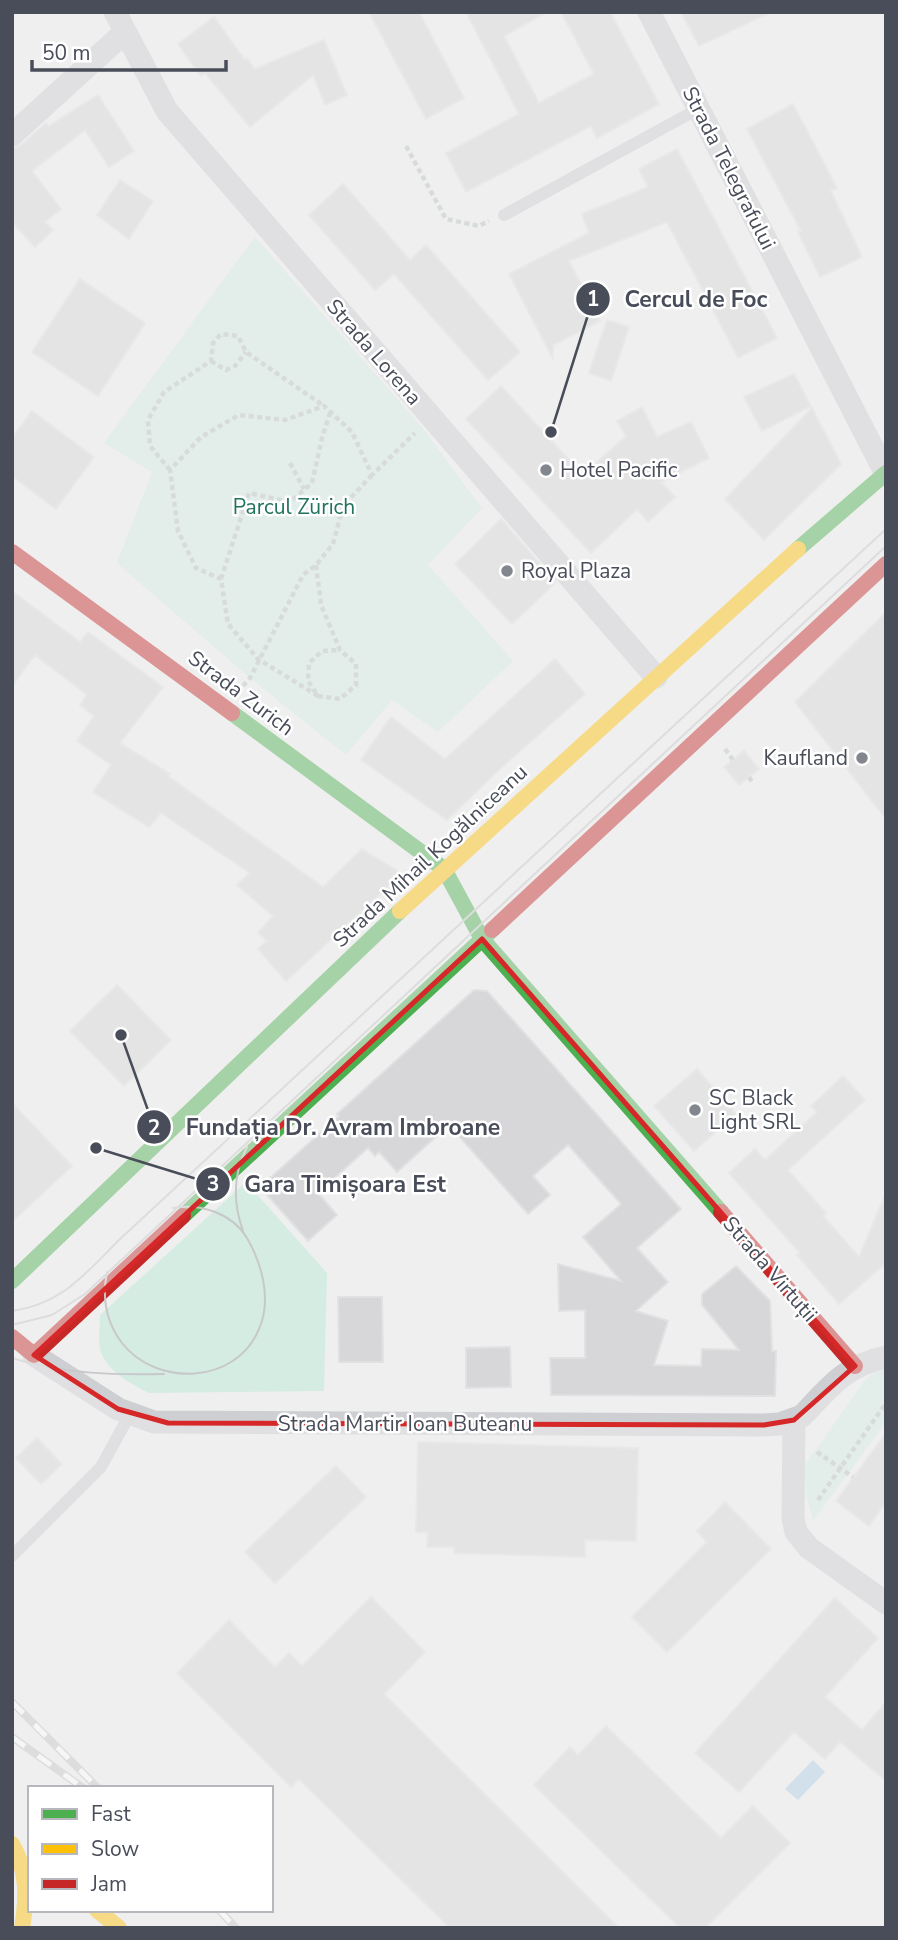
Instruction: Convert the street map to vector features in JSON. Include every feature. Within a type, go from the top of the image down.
[{"type":"street","name":"Strada Telegrafului","points":[[649,12],[886,474]]},
{"type":"street","points":[[12,135],[120,22]]},
{"type":"street","name":"Strada Lorena","points":[[120,22],[167,111],[656,677]]},
{"type":"street","name":"Strada Mihail Kogălniceanu","points":[[12,1280],[444,869],[819,529],[886,474]]},
{"type":"street","name":"Strada Zurich","points":[[12,552],[444,869]]},
{"type":"street","points":[[12,1337],[34,1355],[886,564]]},
{"type":"street","name":"Strada Virtuții","points":[[444,869],[482,939],[855,1366]]},
{"type":"street","name":"Strada Martir Ioan Buteanu","points":[[34,1355],[104,1401],[153,1422],[794,1428]]},
{"type":"street","points":[[886,1357],[855,1366],[846,1372],[802,1416],[794,1428],[793,1518],[796,1532],[809,1548],[886,1603]]},
{"type":"street","points":[[12,1844],[24,1866],[28,1887],[22,1928]]},
{"type":"street","points":[[100,1912],[120,1928]]},
{"type":"lane","points":[[504,215],[698,109]]},
{"type":"lane","points":[[12,1556],[101,1467],[130,1414]]},
{"type":"path","points":[[406,145],[446,219],[478,226],[504,215]]},
{"type":"path","points":[[211,360],[212,343],[221,334],[238,336],[246,352],[324,406],[352,432],[372,475]]},
{"type":"path","points":[[211,360],[226,370],[235,366],[246,352]]},
{"type":"path","points":[[211,360],[164,391],[148,420],[150,446],[170,470],[178,531],[196,568],[221,579]]},
{"type":"path","points":[[170,470],[201,437],[239,415],[285,420],[324,406]]},
{"type":"path","points":[[316,565],[321,606],[340,650],[356,664],[356,685],[340,699],[318,696],[258,659],[228,624],[221,579],[249,493],[290,502],[312,483],[331,412]]},
{"type":"path","points":[[258,659],[303,575],[316,565],[333,544],[343,506],[421,426],[432,420]]},
{"type":"path","points":[[290,463],[304,489]]},
{"type":"path","points":[[318,696],[308,681],[309,663],[322,651],[340,650]]},
{"type":"path","points":[[749,777],[753,783]]},
{"type":"path","points":[[796,1532],[886,1403]]},
{"type":"path","points":[[794,1428],[853,1477]]},
{"type":"highlighted area","points":[[482,939],[855,1366],[794,1420],[764,1425],[168,1423],[118,1409],[34,1355]]},
{"type":"green space","name":"Parcul Zürich","points":[[255,237],[421,426],[482,508],[428,565],[513,661],[438,732],[392,700],[346,755],[250,678],[117,563],[152,472],[104,443]]},
{"type":"green space","points":[[246,1182],[327,1273],[324,1391],[149,1393],[120,1376],[103,1357],[99,1345],[100,1315]]},
{"type":"green space","points":[[886,1368],[886,1422],[813,1521],[806,1493],[805,1465],[865,1380],[879,1369]]},
{"type":"water","points":[[813,1760],[825,1772],[798,1800],[785,1789]]},
{"type":"building","points":[[369,12],[419,12],[464,98],[426,119]]},
{"type":"building","points":[[466,12],[547,12],[504,36],[539,103],[594,74],[561,12],[610,12],[659,104],[597,138],[591,126],[466,192],[446,153],[519,114]]},
{"type":"building","points":[[681,12],[771,12],[699,46]]},
{"type":"building","points":[[214,17],[245,60],[247,58],[255,69],[324,40],[347,95],[325,105],[313,75],[250,127],[205,73],[201,76],[178,44]]},
{"type":"building","points":[[98,95],[134,151],[109,167],[85,130],[32,171],[61,209],[45,222],[53,230],[35,247],[12,222],[12,149],[21,145],[46,123],[49,126]]},
{"type":"building","points":[[793,104],[837,188],[831,191],[862,257],[820,277],[798,232],[801,231],[747,129]]},
{"type":"building","points":[[677,149],[777,338],[738,358],[667,222],[569,261],[600,321],[553,345],[553,359],[509,274],[589,233],[582,214],[648,187],[639,169]]},
{"type":"building","points":[[120,180],[153,201],[129,239],[97,215]]},
{"type":"building","points":[[343,184],[410,260],[426,245],[520,352],[488,380],[394,274],[375,290],[309,215]]},
{"type":"building","points":[[80,279],[145,323],[98,396],[32,352]]},
{"type":"building","points":[[607,320],[629,327],[611,381],[589,373]]},
{"type":"building","points":[[794,374],[811,406],[762,431],[744,397]]},
{"type":"building","points":[[501,386],[583,475],[626,436],[617,421],[642,407],[657,437],[691,422],[709,458],[661,482],[675,497],[648,522],[637,509],[591,553],[466,419]]},
{"type":"building","points":[[812,408],[841,464],[764,540],[725,499]]},
{"type":"building","points":[[32,411],[94,457],[56,509],[12,476],[12,438]]},
{"type":"building","name":"Royal Plaza","points":[[501,519],[556,582],[512,624],[455,564]]},
{"type":"building","points":[[12,591],[80,642],[88,632],[163,687],[120,743],[170,774],[168,776],[323,887],[362,849],[402,874],[286,981],[258,949],[267,941],[258,933],[273,916],[237,885],[250,873],[161,813],[149,827],[93,792],[111,765],[77,741],[94,716],[80,705],[87,695],[35,655],[12,686]]},
{"type":"building","name":"Kaufland","points":[[886,612],[886,819],[795,702]]},
{"type":"building","points":[[555,659],[585,694],[447,820],[361,760],[391,717],[445,759]]},
{"type":"building","points":[[744,751],[759,769],[739,785],[724,767]]},
{"type":"building","points":[[117,985],[171,1040],[124,1086],[70,1031]]},
{"type":"building","points":[[474,990],[487,991],[681,1209],[637,1248],[668,1282],[636,1311],[668,1321],[654,1365],[701,1366],[702,1349],[739,1350],[702,1305],[702,1294],[736,1266],[770,1301],[772,1351],[776,1351],[775,1396],[551,1395],[550,1358],[585,1358],[585,1310],[559,1311],[558,1264],[621,1281],[583,1237],[621,1204],[568,1145],[533,1176],[550,1195],[528,1214],[449,1125],[397,1172],[379,1152],[375,1156],[368,1148],[318,1193],[337,1215],[308,1241],[260,1187]]},
{"type":"building","name":"SC Black Light SRL","points":[[697,1069],[736,1114],[694,1151],[654,1106]]},
{"type":"building","points":[[843,1076],[865,1100],[788,1170],[826,1213],[823,1216],[859,1257],[886,1193],[886,1263],[839,1304],[797,1255],[800,1253],[729,1173],[755,1149],[765,1160],[817,1112],[811,1106]]},
{"type":"building","points":[[12,1103],[72,1166],[12,1222]]},
{"type":"building","points":[[338,1297],[382,1297],[383,1362],[339,1362]]},
{"type":"building","points":[[510,1347],[511,1387],[466,1388],[466,1348]]},
{"type":"building","points":[[886,1433],[886,1502],[869,1526],[836,1501]]},
{"type":"building","points":[[37,1438],[62,1464],[41,1484],[16,1458]]},
{"type":"building","points":[[418,1442],[638,1448],[636,1541],[585,1540],[585,1557],[454,1553],[454,1547],[427,1547],[428,1532],[416,1532]]},
{"type":"building","points":[[336,1466],[366,1497],[275,1583],[245,1552]]},
{"type":"building","points":[[725,1502],[771,1549],[667,1652],[632,1617],[707,1542],[697,1531]]},
{"type":"building","points":[[371,1597],[425,1652],[384,1694],[619,1928],[450,1928],[299,1779],[291,1787],[177,1673],[229,1620],[275,1667],[289,1653],[302,1666]]},
{"type":"building","points":[[835,1598],[878,1638],[825,1697],[862,1730],[886,1702],[886,1781],[840,1742],[825,1759],[794,1732],[739,1792],[695,1753]]},
{"type":"building","points":[[606,1726],[721,1838],[753,1806],[790,1843],[705,1928],[680,1928],[534,1785],[570,1747],[578,1755]]},
{"type":"tram line","points":[[12,1311],[45,1302],[72,1286],[886,529]]},
{"type":"tram line","points":[[12,1325],[52,1315],[85,1294],[886,546]]},
{"type":"tram line","points":[[243,1231],[237,1210],[236,1189],[239,1168],[247,1147]]},
{"type":"tram line","points":[[107,1272],[105,1300],[112,1327],[122,1343],[137,1357],[155,1367],[174,1373],[195,1374],[215,1370],[233,1361],[248,1347],[263,1318],[265,1294],[261,1271],[247,1238],[233,1222],[215,1212],[194,1207],[173,1208]]},
{"type":"tram line","points":[[12,1358],[88,1372],[164,1374]]},
{"type":"railway","points":[[12,1702],[96,1786]]},
{"type":"railway","points":[[12,1737],[80,1786]]},
{"type":"railway","points":[[221,1912],[236,1928]]},
{"type":"traffic: fast","points":[[798,549],[886,473]]},
{"type":"traffic: fast","points":[[232,713],[444,869],[482,939],[721,1212]]},
{"type":"traffic: fast","points":[[12,1281],[400,911]]},
{"type":"traffic: fast","points":[[183,1216],[492,930]]},
{"type":"traffic: slow","points":[[400,911],[798,549]]},
{"type":"traffic: slow","points":[[12,1844],[24,1875],[25,1906],[22,1928]]},
{"type":"traffic: slow","points":[[99,1912],[119,1928]]},
{"type":"traffic: jam","points":[[12,552],[232,713]]},
{"type":"traffic: jam","points":[[492,930],[886,564]]},
{"type":"traffic: jam","points":[[721,1212],[855,1366]]},
{"type":"traffic: jam","points":[[12,1337],[34,1355],[183,1216]]},
{"type":"place","name":"Cercul de Foc","points":[[551,432]]},
{"type":"place","name":"Hotel Pacific","points":[[546,470]]},
{"type":"place","name":"Royal Plaza","points":[[507,571]]},
{"type":"place","name":"Kaufland","points":[[862,758]]},
{"type":"place","name":"Fundația Dr. Avram Imbroane","points":[[121,1035]]},
{"type":"place","name":"SC Black Light SRL","points":[[695,1110]]},
{"type":"place","name":"Gara Timișoara Est","points":[[96,1148]]}]
